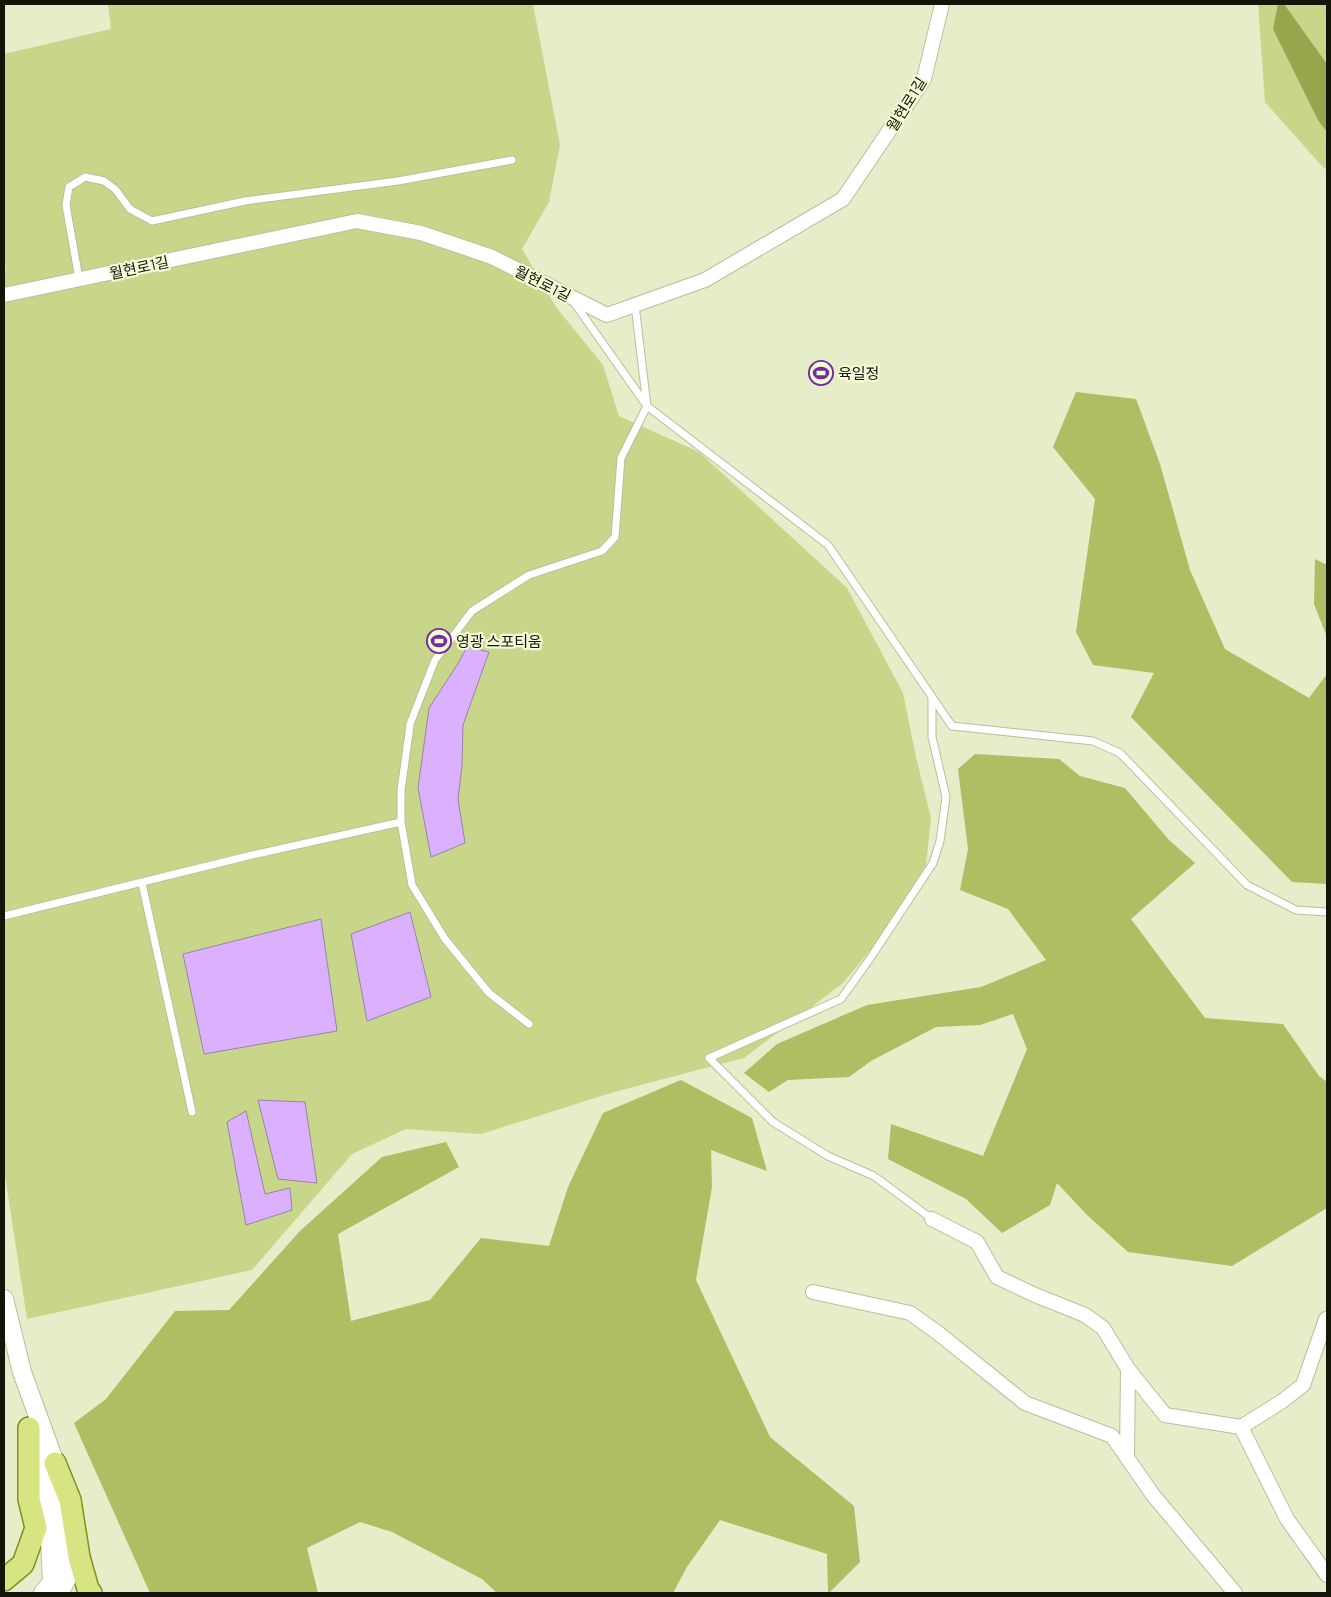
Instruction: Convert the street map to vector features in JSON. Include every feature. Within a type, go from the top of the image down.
[{"type":"main road","points":[[4,1580],[23,1564],[36,1528],[29,1499],[29,1428]]},
{"type":"main road","points":[[55,1463],[70,1500],[79,1557],[88,1589],[91,1593]]},
{"type":"street","name":"월현로1길","points":[[4,295],[357,221],[421,233],[492,257],[606,316],[705,280],[843,199],[924,80],[942,4]]},
{"type":"street","points":[[932,1219],[977,1242],[997,1277],[1085,1315],[1103,1328],[1128,1369],[1165,1415],[1241,1427],[1281,1402],[1303,1385],[1326,1319]]},
{"type":"street","points":[[813,1292],[910,1313],[938,1333],[1024,1404],[1112,1436],[1153,1495],[1234,1593]]},
{"type":"street","points":[[4,1299],[22,1372],[55,1463],[57,1505],[66,1579],[59,1593]]},
{"type":"street","points":[[1127,1457],[1128,1369]]},
{"type":"street","points":[[22,1372],[23,1405],[38,1462],[50,1540],[52,1582],[43,1593]]},
{"type":"street","points":[[1241,1427],[1287,1519],[1327,1574]]},
{"type":"lane","points":[[79,279],[66,205],[69,187],[85,177],[104,181],[115,189],[130,209],[152,220],[245,201],[398,182],[512,160]]},
{"type":"lane","points":[[571,298],[647,406],[828,545],[952,726],[1093,741],[1120,752],[1247,885],[1296,910],[1327,912]]},
{"type":"lane","points":[[529,1024],[489,994],[445,939],[412,885],[401,822],[401,790],[410,724],[435,660],[472,611],[529,575],[602,551],[615,537],[621,458],[647,406],[635,305]]},
{"type":"lane","points":[[932,697],[932,737],[946,796],[940,841],[934,863],[841,999],[709,1058],[773,1122],[828,1156],[874,1176],[932,1219]]},
{"type":"lane","points":[[4,916],[401,822]]},
{"type":"lane","points":[[142,882],[192,1112]]},
{"type":"shaded area","name":"영광 스포티움","points":[[108,4],[533,4],[560,145],[549,202],[522,249],[556,307],[603,365],[619,416],[699,452],[847,588],[903,693],[931,818],[926,865],[887,930],[843,983],[744,1058],[614,1092],[481,1134],[406,1129],[352,1154],[252,1270],[27,1319],[4,1169],[4,272],[6,271],[4,256],[4,54],[111,29]]},
{"type":"shaded area","points":[[1258,4],[1327,4],[1327,170],[1265,102]]},
{"type":"shaded area","points":[[1278,4],[1284,4],[1327,64],[1327,132],[1318,120],[1273,29]]},
{"type":"shaded area","points":[[1076,392],[1136,399],[1160,464],[1190,570],[1225,649],[1309,698],[1327,674],[1327,884],[1292,882],[1131,717],[1154,673],[1093,665],[1076,632],[1095,499],[1053,447]]},
{"type":"shaded area","points":[[1315,559],[1327,565],[1327,637],[1314,604]]},
{"type":"shaded area","points":[[975,754],[1059,759],[1080,776],[1125,788],[1169,840],[1195,863],[1131,919],[1205,1018],[1283,1024],[1319,1076],[1327,1082],[1327,1208],[1232,1266],[1128,1252],[1087,1215],[1057,1183],[1050,1205],[1002,1233],[966,1199],[888,1159],[891,1124],[983,1156],[1027,1049],[1013,1014],[980,1025],[936,1027],[871,1061],[849,1077],[788,1080],[769,1092],[744,1073],[777,1044],[867,1005],[981,987],[1046,960],[1008,909],[960,890],[968,849],[958,769]]},
{"type":"shaded area","points":[[681,1080],[752,1118],[767,1171],[711,1150],[712,1187],[696,1280],[770,1437],[854,1506],[860,1562],[829,1593],[827,1554],[720,1520],[687,1567],[673,1593],[497,1593],[482,1579],[392,1532],[360,1522],[307,1548],[318,1593],[150,1593],[74,1423],[106,1399],[175,1311],[229,1310],[300,1231],[382,1157],[446,1142],[459,1167],[338,1234],[351,1321],[430,1300],[481,1238],[549,1246],[568,1187],[603,1113]]},
{"type":"building","points":[[467,647],[489,652],[463,725],[462,766],[458,799],[465,843],[431,857],[418,788],[429,708]]},
{"type":"building","points":[[410,912],[431,997],[367,1021],[351,934]]},
{"type":"building","points":[[321,919],[337,1031],[204,1054],[183,954]]},
{"type":"building","points":[[258,1100],[305,1102],[317,1183],[278,1179]]},
{"type":"building","points":[[246,1111],[265,1194],[290,1188],[292,1210],[246,1225],[227,1122]]},
{"type":"place","name":"육일정","points":[[821,373]]},
{"type":"place","name":"영광 스포티움","points":[[439,641]]}]
